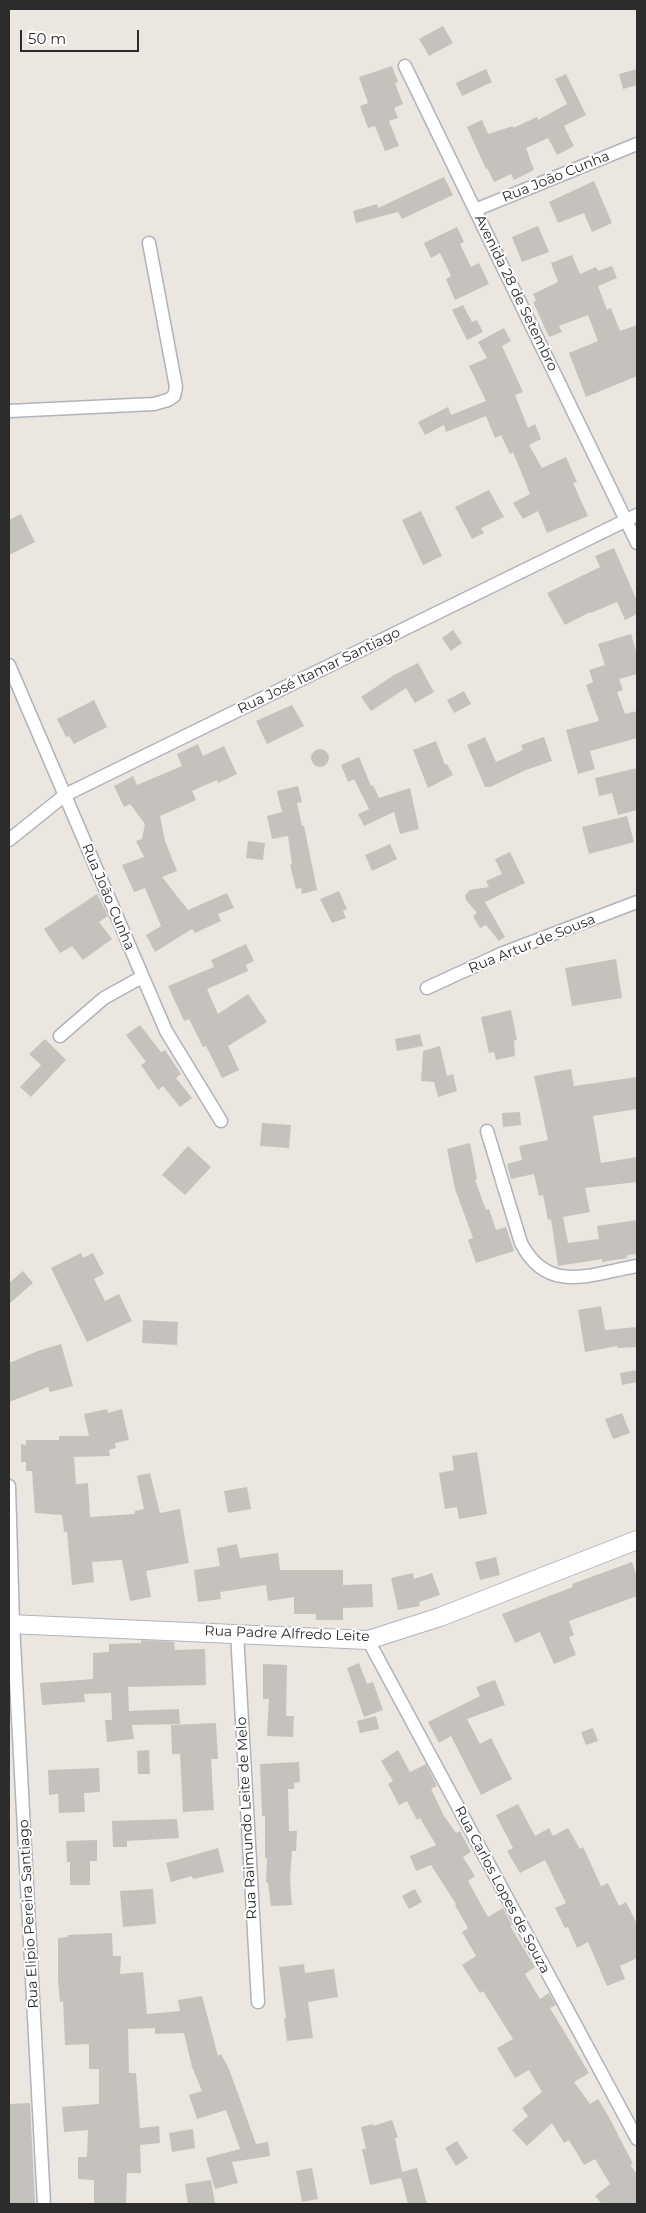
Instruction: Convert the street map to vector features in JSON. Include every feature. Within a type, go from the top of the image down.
[{"type":"street","name":"Avenida 28 de Setembro","points":[[405,66],[475,210],[632,518],[637,543]]},
{"type":"street","name":"Rua João Cunha","points":[[475,210],[637,144]]},
{"type":"street","points":[[9,411],[154,404],[174,396],[176,387],[149,243]]},
{"type":"street","name":"Rua José Itamar Santiago","points":[[9,840],[65,794],[632,518]]},
{"type":"street","name":"Rua João Cunha","points":[[9,665],[166,1031],[221,1121]]},
{"type":"street","name":"Rua Artur de Sousa","points":[[427,988],[504,953],[637,902]]},
{"type":"street","points":[[60,1036],[104,998],[142,977]]},
{"type":"street","points":[[487,1131],[521,1243],[528,1256],[536,1265],[551,1275],[567,1278],[637,1266]]},
{"type":"street","name":"Rua Elipio Pereira Santiago","points":[[9,1486],[11,1624],[44,2204]]},
{"type":"street","name":"Rua Padre Alfredo Leite","points":[[11,1624],[368,1640],[440,1617],[637,1540]]},
{"type":"street","name":"Rua Raimundo Leite de Melo","points":[[237,1633],[258,2002]]},
{"type":"street","name":"Rua Carlos Lopes de Souza","points":[[368,1640],[637,2139]]},
{"type":"building","points":[[443,26],[453,43],[429,56],[419,39]]},
{"type":"building","points":[[392,66],[398,82],[395,83],[403,104],[394,108],[398,118],[389,121],[399,146],[385,151],[375,126],[368,128],[360,106],[368,103],[359,77]]},
{"type":"building","points":[[486,69],[492,82],[462,96],[456,83]]},
{"type":"building","points":[[637,69],[637,85],[623,89],[619,74]]},
{"type":"building","points":[[566,74],[586,115],[564,126],[574,146],[557,155],[548,138],[526,148],[534,170],[514,180],[511,174],[494,182],[467,127],[482,120],[488,134],[513,126],[513,128],[537,117],[538,120],[567,104],[555,79]]},
{"type":"building","points":[[444,177],[453,195],[402,219],[398,212],[356,223],[353,211],[377,204],[378,208]]},
{"type":"building","points":[[594,181],[612,223],[592,232],[584,213],[558,223],[549,202]]},
{"type":"building","points":[[538,226],[549,252],[522,262],[512,237]]},
{"type":"building","points":[[457,227],[464,242],[460,244],[471,267],[479,263],[489,284],[455,300],[446,279],[451,276],[440,253],[431,258],[424,243]]},
{"type":"building","points":[[572,255],[580,274],[596,267],[598,271],[612,266],[617,278],[598,286],[607,310],[611,308],[620,331],[637,325],[637,376],[586,397],[569,353],[598,341],[588,315],[559,326],[562,332],[549,337],[533,302],[536,301],[533,294],[558,282],[551,263]]},
{"type":"building","points":[[463,305],[472,322],[477,320],[483,332],[467,340],[452,310]]},
{"type":"building","points":[[504,328],[511,341],[502,346],[523,392],[515,395],[528,428],[535,424],[541,439],[529,445],[542,468],[566,457],[577,482],[573,483],[588,516],[547,533],[538,511],[523,519],[513,503],[530,494],[513,452],[510,454],[501,435],[495,438],[486,416],[446,432],[444,425],[425,435],[418,422],[448,407],[451,415],[486,401],[469,366],[487,358],[478,342]]},
{"type":"building","points":[[489,490],[504,517],[481,528],[484,533],[472,539],[455,507]]},
{"type":"building","points":[[421,511],[442,556],[423,565],[402,520]]},
{"type":"building","points":[[21,514],[35,542],[9,555],[9,520]]},
{"type":"building","points":[[614,548],[637,601],[637,614],[625,620],[617,602],[590,612],[565,625],[547,593],[600,567],[595,556]]},
{"type":"building","points":[[453,630],[462,643],[451,651],[442,638]]},
{"type":"building","points":[[631,634],[637,655],[637,674],[619,679],[623,690],[617,692],[625,714],[637,711],[637,738],[590,751],[595,769],[578,774],[566,730],[599,721],[586,685],[593,682],[589,670],[605,665],[598,644]]},
{"type":"building","points":[[418,663],[434,692],[415,703],[406,688],[371,711],[361,697],[394,675]]},
{"type":"building","points":[[464,691],[471,704],[454,713],[447,700]]},
{"type":"building","points":[[94,700],[107,727],[74,744],[69,736],[66,737],[57,719]]},
{"type":"building","points":[[292,705],[304,726],[267,744],[256,721]]},
{"type":"building","points":[[485,737],[496,762],[523,750],[521,745],[544,737],[552,761],[526,770],[490,787],[485,787],[467,745]]},
{"type":"building","points":[[436,741],[445,765],[447,764],[453,775],[428,788],[413,750]]},
{"type":"building","points":[[198,744],[203,756],[224,746],[237,774],[218,783],[217,780],[192,791],[196,800],[160,816],[165,841],[177,871],[162,877],[188,910],[227,893],[234,908],[218,914],[221,921],[195,933],[192,929],[155,952],[146,935],[161,926],[145,888],[134,892],[122,865],[144,857],[136,841],[142,839],[145,824],[130,804],[124,807],[114,786],[133,776],[137,785],[182,766],[177,754]]},
{"type":"building","points":[[316,749],[324,749],[329,754],[327,765],[316,767],[311,762],[311,754]]},
{"type":"building","points":[[359,757],[371,786],[373,785],[379,798],[410,788],[419,829],[400,834],[394,812],[364,826],[358,814],[369,809],[354,779],[348,782],[341,765]]},
{"type":"building","points":[[637,768],[637,810],[618,815],[612,793],[599,796],[595,778]]},
{"type":"building","points":[[298,786],[302,802],[297,803],[302,826],[304,826],[317,890],[302,894],[301,888],[296,889],[290,865],[292,864],[288,836],[272,839],[267,816],[282,812],[277,791]]},
{"type":"building","points":[[627,816],[634,842],[589,854],[582,827]]},
{"type":"building","points":[[248,841],[265,843],[263,860],[246,858]]},
{"type":"building","points":[[390,844],[397,859],[372,871],[365,855]]},
{"type":"building","points":[[510,852],[525,883],[485,902],[505,937],[499,941],[486,925],[480,928],[473,916],[477,913],[466,900],[465,895],[470,890],[489,887],[486,881],[502,874],[495,859]]},
{"type":"building","points":[[339,891],[347,909],[343,911],[346,918],[332,923],[320,899]]},
{"type":"building","points":[[97,894],[108,916],[99,922],[112,939],[83,960],[72,946],[60,953],[44,929]]},
{"type":"building","points":[[246,944],[254,961],[246,965],[248,971],[207,989],[218,1014],[248,994],[267,1022],[228,1046],[239,1070],[222,1078],[206,1046],[203,1047],[189,1019],[184,1021],[168,986],[214,967],[211,960]]},
{"type":"building","points":[[616,959],[622,998],[572,1006],[565,968]]},
{"type":"building","points":[[511,1010],[517,1040],[514,1040],[515,1056],[496,1060],[494,1052],[489,1053],[481,1017]]},
{"type":"building","points":[[140,1025],[161,1052],[165,1050],[181,1074],[176,1078],[192,1098],[180,1107],[163,1086],[158,1090],[141,1065],[146,1062],[126,1035]]},
{"type":"building","points":[[420,1034],[423,1046],[397,1051],[395,1039]]},
{"type":"building","points":[[45,1039],[66,1060],[31,1097],[20,1087],[41,1065],[29,1054]]},
{"type":"building","points":[[440,1046],[447,1076],[453,1074],[457,1091],[438,1097],[434,1082],[421,1081],[423,1051]]},
{"type":"building","points":[[571,1069],[574,1086],[637,1077],[637,1109],[593,1116],[601,1163],[637,1157],[637,1182],[585,1188],[590,1212],[563,1217],[568,1243],[599,1239],[597,1226],[637,1220],[637,1254],[627,1255],[627,1258],[602,1262],[602,1259],[558,1266],[551,1219],[548,1220],[543,1195],[539,1196],[534,1174],[511,1179],[507,1164],[522,1160],[519,1146],[548,1140],[534,1076]]},
{"type":"building","points":[[520,1112],[521,1125],[503,1127],[502,1113]]},
{"type":"building","points":[[262,1123],[291,1125],[289,1148],[260,1146]]},
{"type":"building","points":[[470,1143],[477,1179],[475,1180],[486,1210],[489,1209],[496,1230],[506,1227],[514,1251],[476,1263],[468,1240],[473,1238],[455,1189],[447,1149]]},
{"type":"building","points":[[188,1146],[211,1167],[185,1195],[162,1175]]},
{"type":"building","points":[[81,1253],[83,1258],[93,1253],[104,1274],[94,1279],[105,1301],[119,1294],[132,1321],[87,1342],[51,1268]]},
{"type":"building","points":[[23,1271],[33,1283],[9,1304],[9,1283]]},
{"type":"building","points":[[601,1306],[605,1330],[637,1327],[637,1347],[618,1348],[617,1346],[585,1352],[578,1310]]},
{"type":"building","points":[[143,1320],[178,1322],[177,1345],[142,1343]]},
{"type":"building","points":[[61,1344],[73,1386],[50,1392],[48,1387],[9,1402],[9,1363]]},
{"type":"building","points":[[637,1370],[637,1382],[622,1385],[620,1373]]},
{"type":"building","points":[[107,1409],[108,1413],[122,1409],[129,1440],[115,1443],[116,1448],[109,1450],[110,1456],[74,1457],[76,1484],[88,1483],[90,1517],[135,1514],[135,1511],[144,1509],[137,1476],[150,1473],[160,1513],[180,1509],[189,1563],[146,1571],[151,1597],[130,1601],[122,1560],[92,1562],[94,1582],[72,1585],[67,1532],[64,1532],[62,1515],[35,1513],[32,1471],[26,1471],[26,1462],[21,1462],[21,1444],[26,1445],[26,1440],[59,1440],[59,1436],[89,1436],[84,1414]]},
{"type":"building","points":[[622,1413],[630,1433],[613,1439],[605,1419]]},
{"type":"building","points":[[477,1452],[487,1514],[459,1519],[457,1507],[445,1509],[439,1473],[454,1470],[452,1456]]},
{"type":"building","points":[[247,1487],[251,1509],[228,1513],[224,1491]]},
{"type":"building","points":[[237,1544],[240,1558],[278,1553],[280,1570],[343,1570],[343,1585],[372,1584],[373,1607],[343,1608],[343,1620],[316,1620],[316,1614],[294,1614],[294,1597],[268,1601],[266,1585],[220,1592],[221,1599],[198,1602],[194,1570],[220,1566],[217,1548]]},
{"type":"building","points":[[496,1557],[500,1575],[480,1580],[475,1562]]},
{"type":"building","points":[[632,1562],[637,1577],[637,1596],[569,1621],[574,1635],[569,1637],[576,1655],[554,1664],[540,1632],[515,1643],[502,1614],[573,1587],[572,1584]]},
{"type":"building","points":[[413,1573],[414,1579],[432,1573],[440,1595],[419,1602],[420,1606],[398,1610],[391,1578]]},
{"type":"building","points":[[141,1640],[174,1642],[175,1650],[205,1649],[206,1685],[128,1687],[129,1711],[179,1709],[180,1724],[132,1725],[134,1739],[107,1742],[105,1720],[112,1720],[111,1693],[84,1694],[85,1702],[42,1705],[40,1683],[93,1679],[93,1653],[109,1652],[109,1644],[141,1643]]},
{"type":"building","points":[[359,1663],[367,1684],[373,1682],[383,1710],[364,1717],[347,1668]]},
{"type":"building","points":[[263,1664],[287,1665],[286,1716],[294,1716],[293,1737],[267,1736],[269,1699],[263,1699]]},
{"type":"building","points":[[495,1680],[505,1705],[467,1719],[480,1744],[491,1738],[512,1779],[481,1795],[451,1736],[439,1743],[428,1722],[480,1696],[476,1687]]},
{"type":"building","points":[[376,1716],[379,1729],[360,1733],[357,1721]]},
{"type":"building","points":[[216,1723],[218,1759],[211,1759],[214,1810],[183,1812],[180,1754],[172,1754],[171,1725]]},
{"type":"building","points":[[593,1728],[598,1741],[586,1745],[581,1732]]},
{"type":"building","points":[[149,1750],[150,1774],[138,1774],[137,1751]]},
{"type":"building","points":[[398,1750],[410,1772],[426,1764],[437,1786],[431,1789],[444,1816],[456,1833],[460,1831],[471,1852],[463,1857],[475,1876],[468,1881],[488,1917],[503,1908],[512,1925],[510,1926],[535,1967],[525,1974],[540,1999],[549,1993],[556,2005],[550,2008],[589,2073],[574,2082],[590,2104],[598,2099],[609,2117],[633,2164],[630,2165],[637,2174],[637,2204],[602,2204],[595,2196],[610,2184],[595,2159],[584,2165],[569,2140],[564,2143],[552,2123],[527,2146],[512,2130],[528,2116],[522,2108],[542,2092],[529,2070],[515,2078],[497,2048],[513,2039],[483,1991],[480,1993],[462,1965],[476,1956],[462,1932],[468,1928],[456,1904],[431,1865],[416,1871],[410,1856],[436,1845],[420,1818],[417,1820],[407,1801],[399,1805],[388,1784],[393,1781],[381,1761]]},
{"type":"building","points":[[299,1762],[300,1782],[294,1783],[294,1789],[288,1789],[289,1831],[297,1831],[296,1851],[292,1851],[290,1879],[292,1905],[271,1906],[268,1883],[266,1882],[265,1816],[262,1816],[260,1764]]},
{"type":"building","points":[[99,1768],[100,1792],[84,1793],[85,1812],[59,1813],[58,1794],[49,1795],[48,1770]]},
{"type":"building","points":[[518,1804],[535,1836],[549,1828],[553,1836],[568,1828],[580,1849],[583,1847],[601,1886],[608,1883],[619,1906],[626,1902],[637,1924],[637,1958],[620,1966],[625,1979],[607,1986],[588,1942],[577,1948],[568,1927],[565,1928],[555,1908],[566,1903],[545,1860],[520,1873],[507,1851],[513,1848],[496,1815]]},
{"type":"building","points":[[177,1819],[179,1838],[127,1841],[127,1847],[113,1847],[112,1821]]},
{"type":"building","points":[[97,1840],[97,1861],[90,1861],[90,1885],[70,1885],[70,1862],[67,1862],[66,1841]]},
{"type":"building","points":[[218,1848],[224,1872],[193,1879],[192,1876],[171,1882],[166,1863]]},
{"type":"building","points":[[153,1889],[156,1924],[123,1927],[120,1891]]},
{"type":"building","points":[[415,1889],[422,1902],[409,1909],[402,1896]]},
{"type":"building","points":[[112,1933],[113,1956],[121,1956],[120,1974],[143,1972],[147,2014],[180,2011],[178,2000],[202,1996],[218,2056],[221,2054],[229,2069],[256,2144],[268,2142],[270,2156],[232,2162],[238,2183],[215,2189],[206,2158],[240,2149],[226,2110],[197,2119],[189,2095],[202,2091],[192,2067],[184,2033],[155,2034],[155,2028],[128,2029],[129,2073],[136,2073],[140,2128],[159,2126],[160,2143],[140,2145],[141,2173],[127,2173],[126,2204],[94,2204],[94,2180],[78,2179],[78,2157],[87,2157],[88,2130],[64,2132],[62,2107],[99,2104],[99,2069],[89,2069],[89,2044],[65,2045],[63,2001],[60,2002],[58,1979],[58,1938],[68,1937],[68,1935]]},
{"type":"building","points":[[304,1964],[305,1973],[334,1969],[338,1997],[308,2002],[313,2038],[287,2041],[279,1967]]},
{"type":"building","points":[[30,2103],[35,2204],[9,2204],[9,2104]]},
{"type":"building","points":[[392,2120],[398,2137],[395,2138],[402,2172],[417,2168],[427,2204],[408,2204],[401,2178],[370,2185],[362,2149],[366,2149],[361,2127],[373,2124],[373,2126]]},
{"type":"building","points":[[193,2129],[195,2148],[172,2152],[169,2133]]},
{"type":"building","points":[[457,2141],[468,2158],[456,2166],[445,2148]]},
{"type":"building","points":[[312,2168],[318,2199],[302,2202],[296,2171]]},
{"type":"building","points":[[211,2180],[215,2204],[188,2204],[185,2184]]}]
